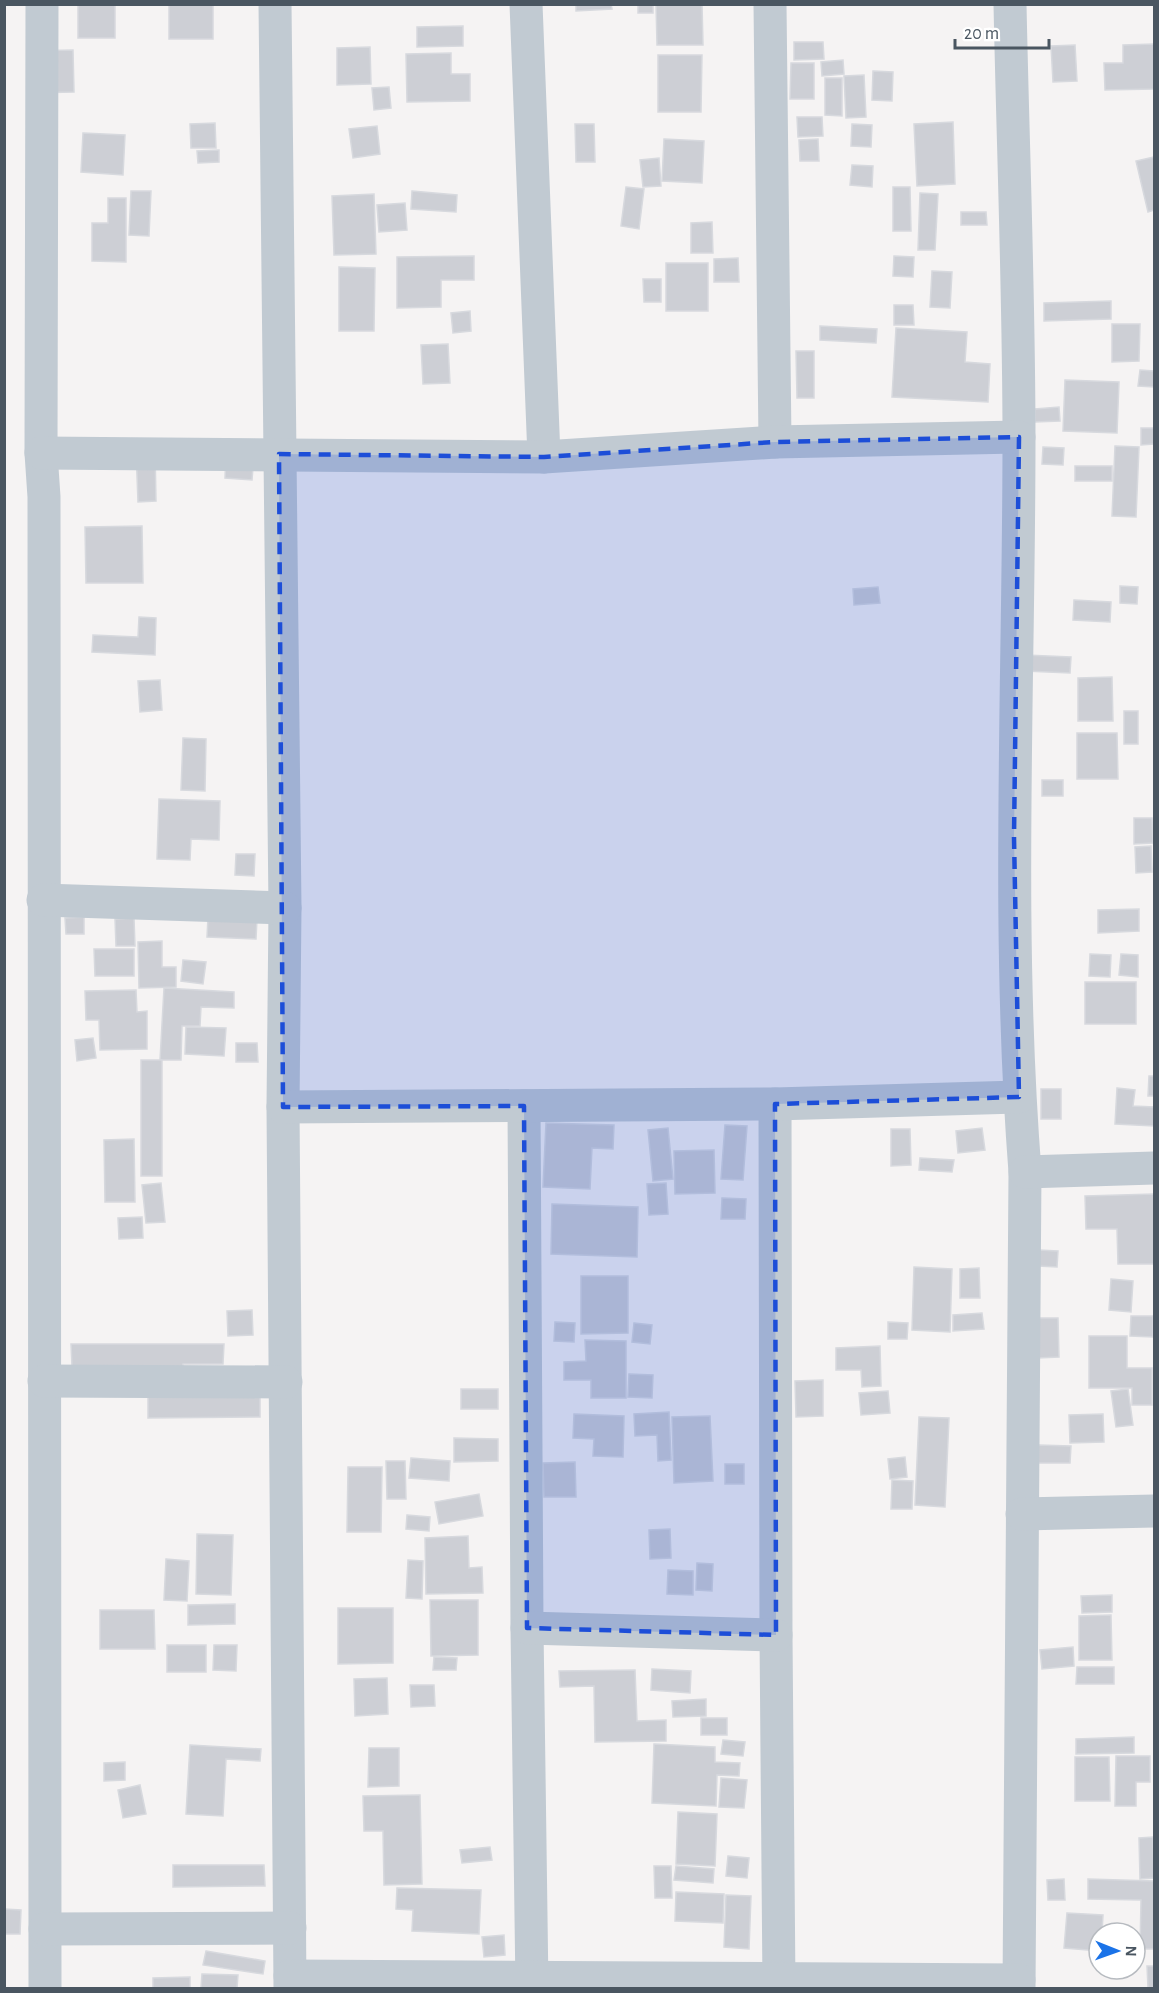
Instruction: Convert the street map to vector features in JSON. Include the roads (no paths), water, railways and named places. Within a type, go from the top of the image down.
[{"type":"street","points":[[42,4],[45,1989]]},
{"type":"street","points":[[275,4],[285,908],[283,1107],[290,1982],[1019,1984],[1025,1172],[1019,1097],[1014,837],[1019,437],[1010,4]]},
{"type":"street","points":[[526,4],[544,457]]},
{"type":"street","points":[[770,4],[775,442]]},
{"type":"street","points":[[41,453],[544,457],[775,442],[1019,437]]},
{"type":"street","points":[[43,900],[285,908]]},
{"type":"street","points":[[283,1107],[776,1104],[1019,1097]]},
{"type":"street","points":[[776,1104],[776,1635],[779,1984]]},
{"type":"street","points":[[524,1106],[532,1983]]},
{"type":"street","points":[[1025,1172],[1155,1168]]},
{"type":"street","points":[[44,1381],[286,1382]]},
{"type":"street","points":[[1022,1514],[1155,1511]]},
{"type":"street","points":[[527,1628],[776,1635]]},
{"type":"street","points":[[45,1929],[290,1928]]}]
